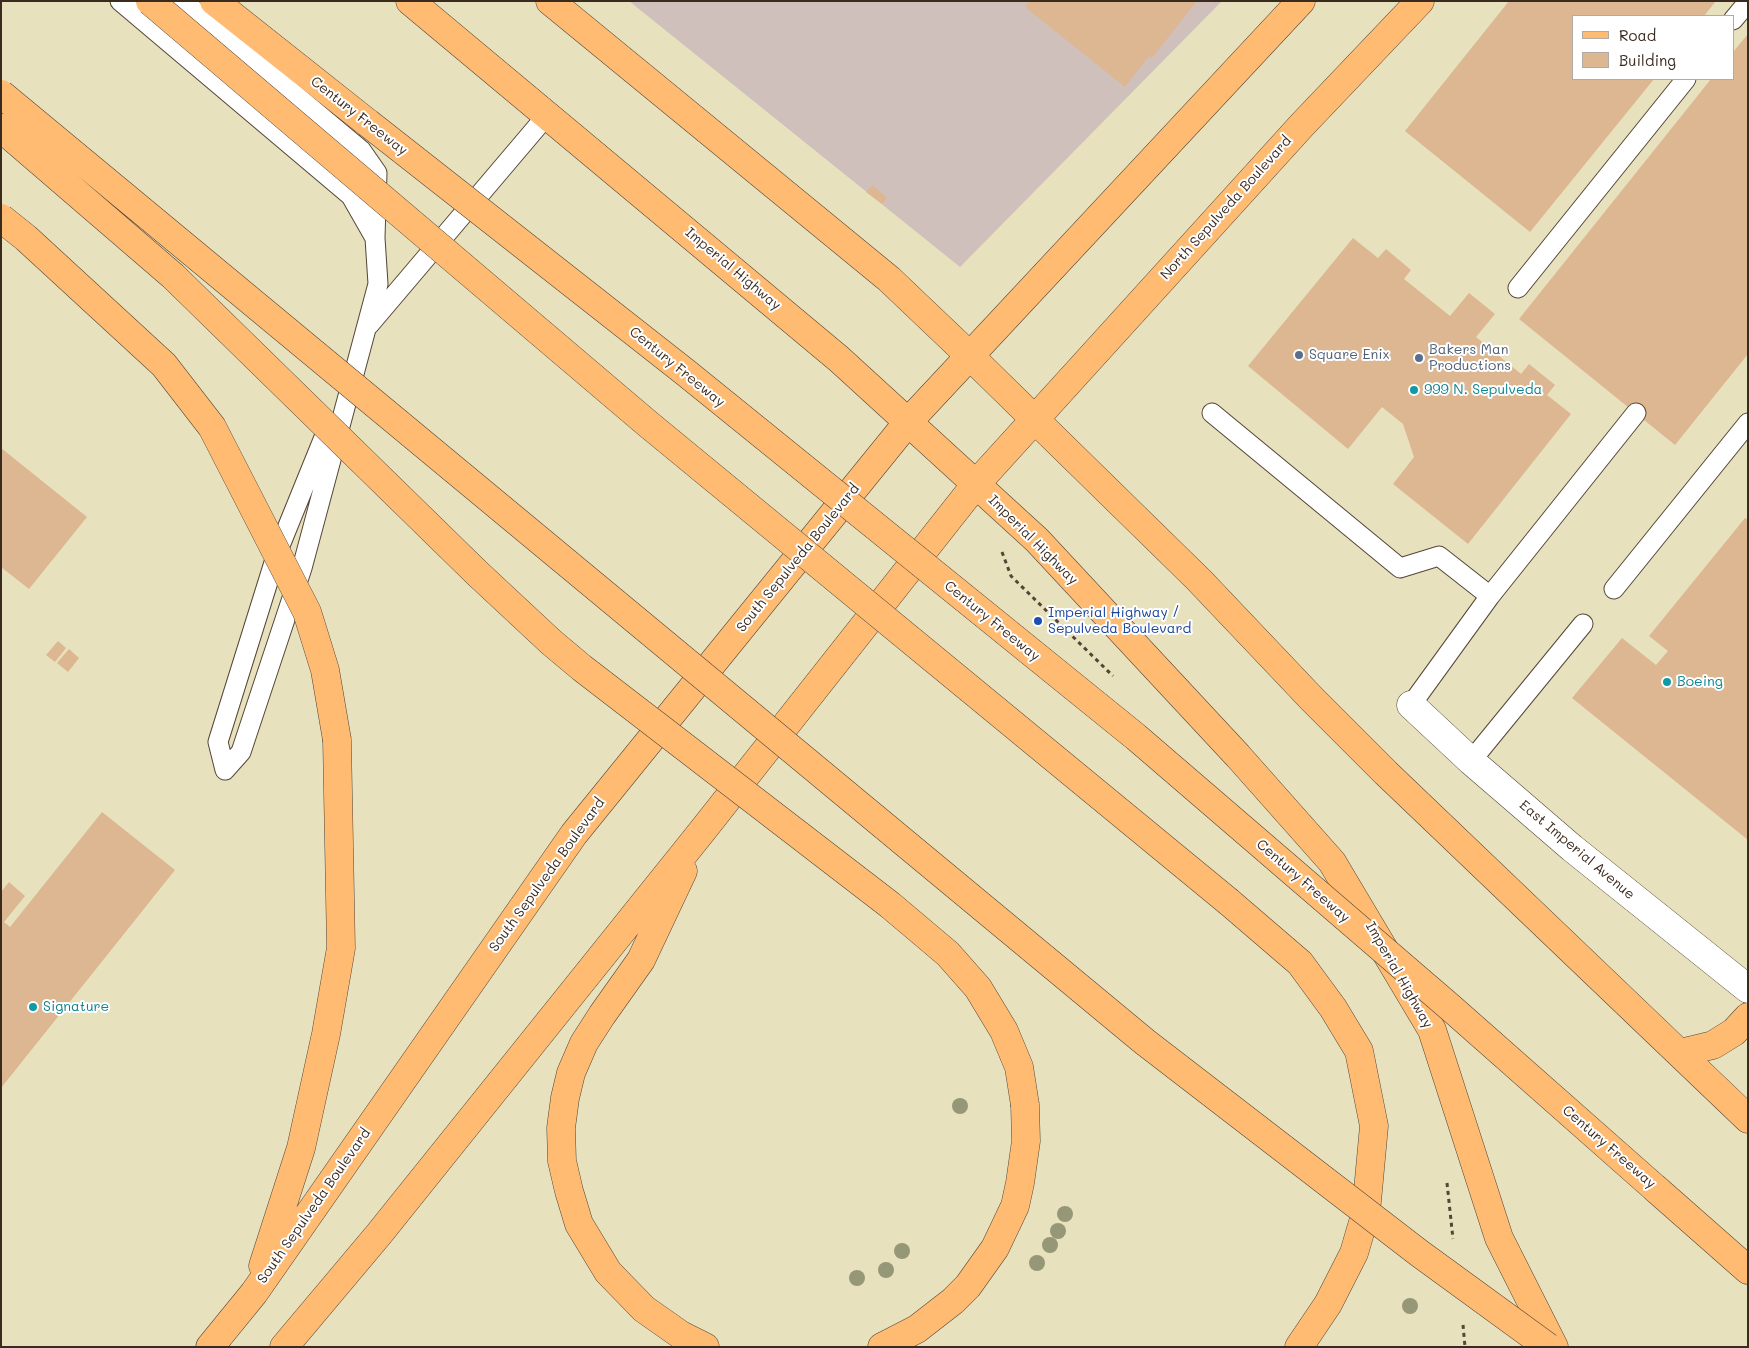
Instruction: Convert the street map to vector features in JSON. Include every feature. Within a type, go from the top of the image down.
[{"type":"main road","points":[[150,1],[648,424],[1229,902],[1300,963],[1333,1008],[1359,1051],[1374,1126],[1366,1212],[1354,1253],[1328,1304],[1299,1347]]},
{"type":"main road","name":"Century Freeway","points":[[214,1],[685,372],[1136,738],[1451,1008],[1748,1270]]},
{"type":"main road","name":"Imperial Highway","points":[[410,1],[548,114],[839,359],[1037,540],[1238,756],[1332,862],[1432,1030],[1499,1238],[1554,1347]]},
{"type":"main road","points":[[550,1],[889,279],[1035,418],[1199,580],[1325,713],[1748,1119]]},
{"type":"main road","points":[[971,357],[1301,1]]},
{"type":"main road","name":"North Sepulveda Boulevard","points":[[1035,418],[1302,125],[1420,1]]},
{"type":"main road","points":[[1,94],[1145,1042],[1419,1253],[1548,1347]]},
{"type":"main road","points":[[1,128],[172,276],[528,622],[582,668],[890,905],[948,954],[978,988],[1004,1031],[1019,1067],[1025,1105],[1026,1141],[1015,1206],[995,1248],[968,1286],[953,1301],[917,1329],[882,1347]]},
{"type":"main road","points":[[1,218],[164,365],[212,427],[307,612],[325,670],[337,740],[341,948],[326,1034],[301,1148],[254,1293]]},
{"type":"main road","name":"South Sepulveda Boulevard","points":[[210,1347],[254,1293],[574,834],[908,422],[971,357]]},
{"type":"main road","points":[[284,1347],[378,1234],[703,830],[976,484],[1035,418]]},
{"type":"main road","points":[[703,830],[641,960],[584,1043],[571,1073],[561,1128],[562,1161],[568,1191],[579,1224],[608,1272],[644,1309],[681,1335],[705,1347]]},
{"type":"main road","points":[[1680,1053],[1713,1045],[1734,1032],[1748,1017]]},
{"type":"street","name":"East Imperial Avenue","points":[[1411,705],[1471,761],[1572,848],[1748,989]]},
{"type":"lane","points":[[120,1],[351,196],[376,238]]},
{"type":"lane","points":[[183,1],[361,150],[377,173],[376,238],[378,284],[356,359],[302,568],[241,752],[225,770],[218,742],[277,553],[356,359]]},
{"type":"lane","points":[[1734,19],[1748,2]]},
{"type":"lane","points":[[1518,288],[1685,80]]},
{"type":"lane","points":[[364,330],[548,114]]},
{"type":"lane","points":[[1212,413],[1400,568],[1439,556],[1490,596]]},
{"type":"lane","points":[[1411,705],[1490,596],[1636,413]]},
{"type":"lane","points":[[1614,589],[1748,423]]},
{"type":"lane","points":[[1471,761],[1583,624]]},
{"type":"path","points":[[1011,576],[1112,673]]},
{"type":"shaded area","points":[[629,1],[1222,1],[960,267]]},
{"type":"building","points":[[1029,1],[1197,1],[1152,58],[1149,56],[1125,87],[1025,7]]},
{"type":"building","points":[[1509,1],[1716,1],[1705,15],[1572,15],[1572,80],[1653,80],[1530,232],[1405,131]]},
{"type":"building","points":[[1748,34],[1748,354],[1675,445],[1519,319],[1710,80],[1734,80],[1734,51]]},
{"type":"building","points":[[872,185],[887,198],[882,204],[866,192]]},
{"type":"building","name":"999 N. Sepulveda","points":[[1353,238],[1378,258],[1386,249],[1411,270],[1404,279],[1450,316],[1469,293],[1495,314],[1476,337],[1521,374],[1529,364],[1555,385],[1547,395],[1571,414],[1468,544],[1393,484],[1414,457],[1403,424],[1382,407],[1348,449],[1248,366]]},
{"type":"building","points":[[1,448],[87,517],[29,589],[1,567]]},
{"type":"building","name":"Boeing","points":[[1745,518],[1748,520],[1748,840],[1572,698],[1622,638],[1656,665],[1668,651],[1649,636]]},
{"type":"building","points":[[58,641],[66,648],[55,662],[46,655]]},
{"type":"building","points":[[69,649],[79,658],[68,672],[57,663]]},
{"type":"building","name":"Signature","points":[[102,812],[175,870],[1,1088],[1,892],[9,882],[25,896],[4,922],[10,927]]},
{"type":"place","name":"Square Enix","points":[[1299,355]]},
{"type":"place","name":"Bakers Man Productions","points":[[1419,358]]},
{"type":"place","name":"999 N. Sepulveda","points":[[1414,390]]},
{"type":"place","name":"Imperial Highway / Sepulveda Boulevard","points":[[1038,621]]},
{"type":"place","name":"Boeing","points":[[1667,682]]},
{"type":"place","name":"Signature","points":[[33,1007]]}]
